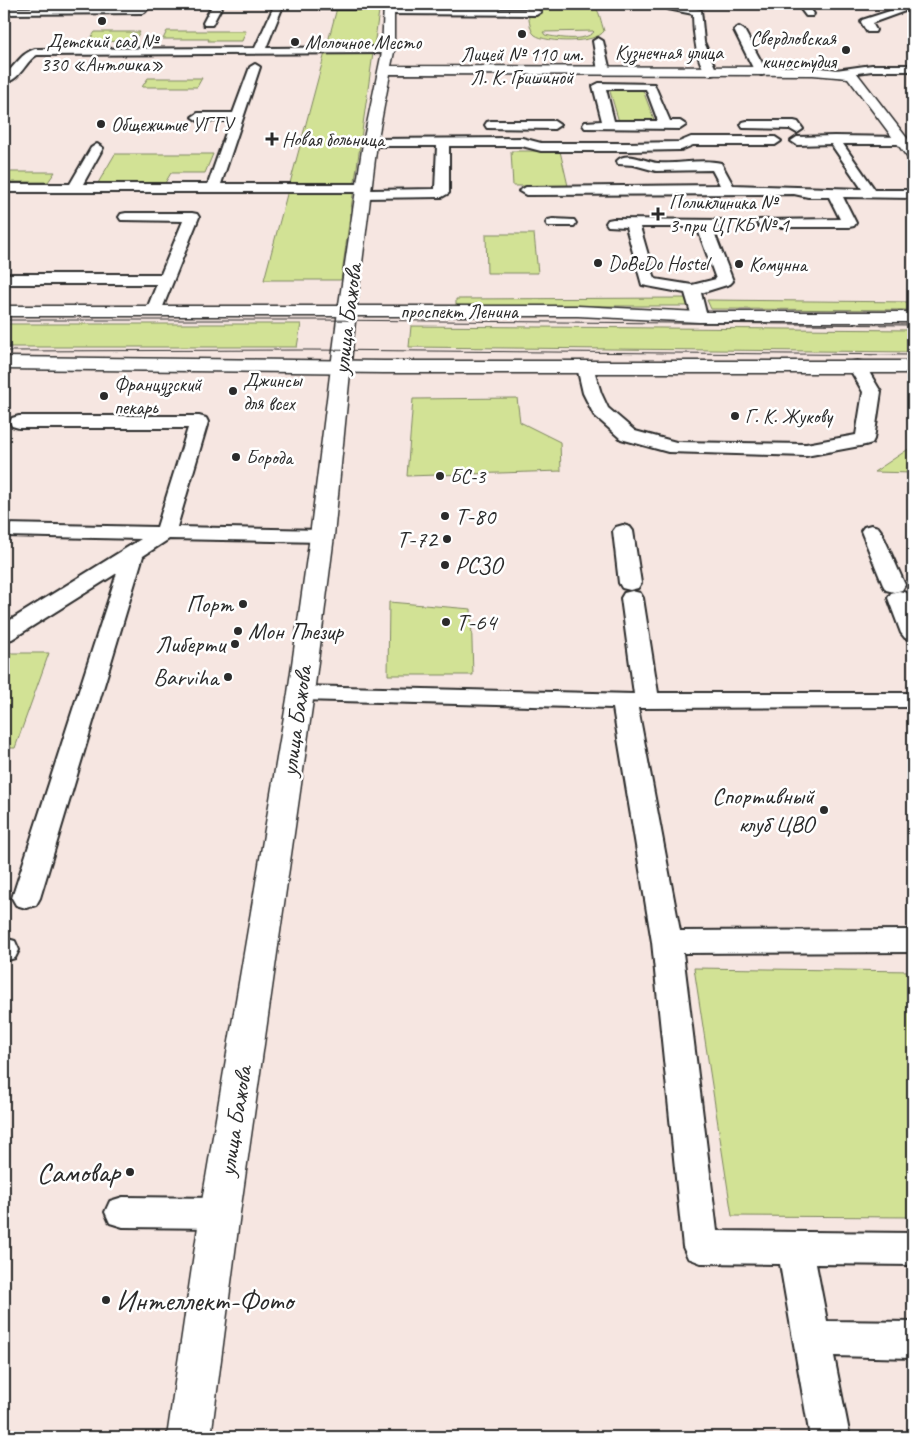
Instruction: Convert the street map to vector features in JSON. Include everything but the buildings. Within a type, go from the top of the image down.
[{"type":"street","name":"улица Бажова","points":[[189,1437],[220,1213],[301,693],[322,536],[340,366],[363,191],[383,67],[388,50],[388,7]]},
{"type":"street","name":"Кузнечная улица","points":[[383,67],[604,71],[836,72],[852,75],[909,148]]},
{"type":"street","name":"проспект Ленина","points":[[4,311],[578,311],[699,317],[913,318]]},
{"type":"street","points":[[4,363],[340,366],[913,367]]},
{"type":"lane","points":[[4,5],[142,10],[146,4]]},
{"type":"lane","points":[[208,23],[218,4]]},
{"type":"lane","points":[[670,4],[671,7],[698,12],[699,42],[711,72]]},
{"type":"lane","points":[[802,4],[809,14]]},
{"type":"lane","points":[[872,30],[866,22],[900,11],[892,4]]},
{"type":"lane","points":[[4,11],[21,6]]},
{"type":"lane","points":[[259,51],[278,6]]},
{"type":"lane","points":[[321,6],[536,12]]},
{"type":"lane","points":[[739,30],[761,72]]},
{"type":"lane","points":[[148,52],[152,40]]},
{"type":"lane","points":[[598,41],[604,71]]},
{"type":"lane","points":[[5,77],[26,64],[35,52],[388,50]]},
{"type":"lane","points":[[12,56],[26,64]]},
{"type":"lane","points":[[213,188],[255,67]]},
{"type":"lane","points":[[836,72],[872,68],[913,68]]},
{"type":"lane","points":[[618,71],[622,77],[623,86]]},
{"type":"lane","points":[[609,125],[599,86],[650,86],[665,125]]},
{"type":"lane","points":[[198,117],[238,117]]},
{"type":"lane","points":[[370,143],[443,142],[478,134],[554,125]]},
{"type":"lane","points":[[589,125],[680,125]]},
{"type":"lane","points":[[734,125],[794,125],[798,134],[819,140],[909,148]]},
{"type":"lane","points":[[478,134],[541,147],[681,146],[691,141],[775,141]]},
{"type":"lane","points":[[834,140],[869,189]]},
{"type":"lane","points":[[4,188],[213,188],[442,193],[443,142]]},
{"type":"lane","points":[[74,188],[97,148]]},
{"type":"lane","points":[[623,161],[634,161],[656,167],[716,166],[727,162],[720,148]]},
{"type":"lane","points":[[716,166],[729,189]]},
{"type":"lane","points":[[656,167],[666,190]]},
{"type":"lane","points":[[580,174],[584,190]]},
{"type":"lane","points":[[526,190],[729,189],[794,190],[808,194],[913,194]]},
{"type":"lane","points":[[764,223],[849,223],[834,194]]},
{"type":"lane","points":[[126,217],[192,217],[154,311]]},
{"type":"lane","points":[[553,223],[569,223]]},
{"type":"lane","points":[[613,223],[632,223],[710,223],[725,281],[692,290],[648,282],[632,223]]},
{"type":"lane","points":[[4,279],[166,279]]},
{"type":"lane","points":[[692,290],[699,317]]},
{"type":"lane","points":[[586,367],[592,393],[600,411],[628,435],[675,448],[806,450],[865,439],[872,392],[858,366]]},
{"type":"lane","points":[[4,634],[133,555],[165,533],[199,422],[19,422]]},
{"type":"lane","points":[[4,530],[322,536]]},
{"type":"lane","points":[[623,531],[631,590],[636,701],[667,942],[701,1247],[913,1249]]},
{"type":"lane","points":[[871,531],[913,633]]},
{"type":"lane","points":[[26,898],[133,555]]},
{"type":"lane","points":[[301,693],[636,701],[913,700]]},
{"type":"lane","points":[[667,942],[913,941]]},
{"type":"lane","points":[[123,1212],[220,1213]]},
{"type":"lane","points":[[795,1248],[830,1437]]},
{"type":"lane","points":[[812,1338],[913,1340]]},
{"type":"green space","points":[[368,4],[380,4],[341,280],[264,280],[337,8],[367,7]]},
{"type":"green space","points":[[531,4],[543,4],[538,5],[537,8],[584,8],[582,5],[575,4],[590,5],[597,9],[604,31],[599,35],[582,40],[560,41],[541,38],[533,33],[527,8]],"holes":[[[593,31],[590,35],[578,38],[545,35],[543,32]]]},
{"type":"green space","points":[[167,31],[246,31],[242,41],[208,41],[209,39],[163,39]]},
{"type":"green space","points":[[95,32],[140,32],[134,41],[88,42]]},
{"type":"green space","points":[[148,78],[202,78],[197,87],[142,87]]},
{"type":"green space","points":[[609,88],[642,88],[655,122],[619,122]]},
{"type":"green space","points":[[511,151],[560,151],[568,186],[513,186]]},
{"type":"green space","points":[[115,154],[213,154],[205,173],[171,173],[165,183],[98,183]]},
{"type":"green space","points":[[4,172],[55,172],[48,182],[4,182]]},
{"type":"green space","points":[[486,234],[534,234],[538,273],[487,273]]},
{"type":"green space","points":[[686,298],[688,306],[456,306],[456,299]]},
{"type":"green space","points":[[707,300],[913,302],[913,310],[711,309]]},
{"type":"green space","points":[[4,324],[301,324],[297,347],[4,347]]},
{"type":"green space","points":[[411,326],[913,330],[913,352],[409,347]]},
{"type":"green space","points":[[517,398],[520,422],[560,442],[561,471],[407,476],[413,399]]},
{"type":"green space","points":[[913,446],[913,473],[874,472]]},
{"type":"green space","points":[[389,602],[471,609],[473,675],[388,675]]},
{"type":"green space","points":[[4,653],[49,653],[15,748],[4,748]]},
{"type":"green space","points":[[694,968],[913,971],[913,1217],[732,1216]]},
{"type":"tram line","points":[[4,320],[318,320],[913,325]]},
{"type":"tram line","points":[[4,351],[308,350],[913,355]]},
{"type":"place","name":"Детский сад № 330 «Антошка»","points":[[102,21]]},
{"type":"place","name":"Лицей № 110 им. Л. К. Гришиной","points":[[522,34]]},
{"type":"place","name":"Молочное Место","points":[[295,42]]},
{"type":"place","name":"Свердловская киностудия","points":[[846,50]]},
{"type":"place","name":"Общежитие УГГУ","points":[[101,124]]},
{"type":"place","name":"Новая больница","points":[[272,139]]},
{"type":"place","name":"Поликлиника № 3 при ЦГКБ № 1","points":[[658,214]]},
{"type":"place","name":"DoBeDo Hostel","points":[[598,263]]},
{"type":"place","name":"Комунна","points":[[739,264]]},
{"type":"place","name":"Джинсы для всех","points":[[233,391]]},
{"type":"place","name":"Французский пекарь","points":[[104,396]]},
{"type":"place","name":"Г. К. Жукову","points":[[735,416]]},
{"type":"place","name":"Борода","points":[[236,457]]},
{"type":"place","name":"БС-3","points":[[440,476]]},
{"type":"place","name":"Т-80","points":[[445,516]]},
{"type":"place","name":"Т-72","points":[[447,539]]},
{"type":"place","name":"РСЗО","points":[[445,565]]},
{"type":"place","name":"Порт","points":[[243,604]]},
{"type":"place","name":"Т-64","points":[[446,622]]},
{"type":"place","name":"Мон Плезир","points":[[238,631]]},
{"type":"place","name":"Либерти","points":[[235,644]]},
{"type":"place","name":"Barviha","points":[[228,677]]},
{"type":"place","name":"Спортивный клуб ЦВО","points":[[824,810]]},
{"type":"place","name":"Самовар","points":[[130,1172]]},
{"type":"place","name":"Интеллект-Фото","points":[[106,1300]]}]
